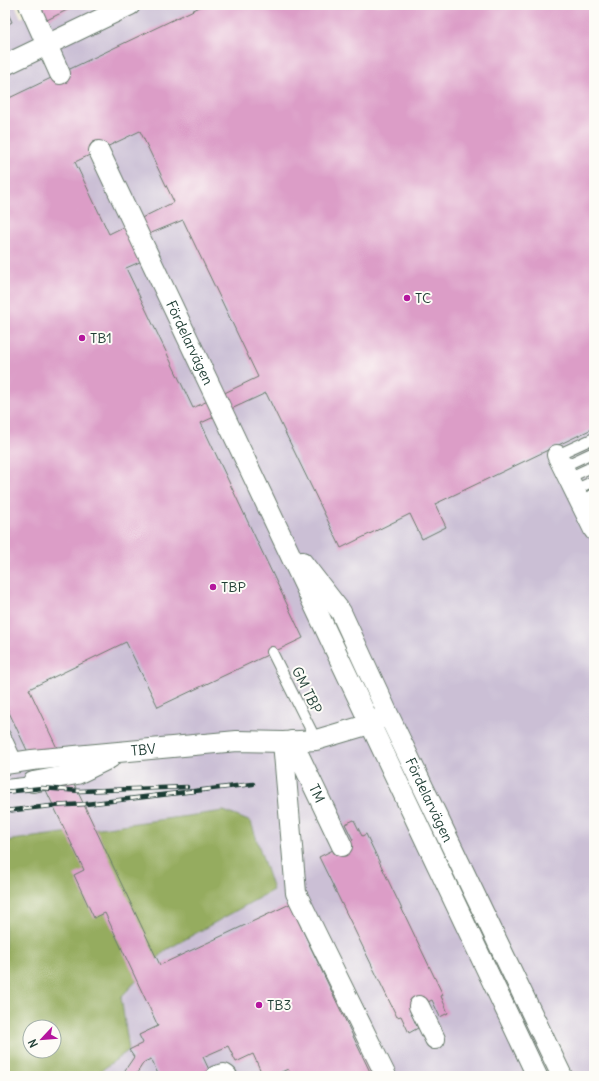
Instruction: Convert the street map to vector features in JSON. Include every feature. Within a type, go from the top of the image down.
[{"type":"street","points":[[29,5],[60,74]]},
{"type":"street","points":[[5,65],[130,5]]},
{"type":"street","name":"Fördelarvägen","points":[[99,151],[537,1076]]},
{"type":"street","name":"Fördelarvägen","points":[[280,534],[341,612],[388,714],[562,1076]]},
{"type":"street","name":"TBV","points":[[12,763],[237,741],[316,740],[370,724],[388,714]]},
{"type":"street","points":[[287,741],[296,893],[386,1076]]},
{"type":"street","name":"TM","points":[[287,741],[342,846]]},
{"type":"street","points":[[33,782],[77,774],[108,758],[143,750]]},
{"type":"street","points":[[419,1006],[435,1039]]},
{"type":"street","points":[[216,1076],[224,1074],[227,1076]]},
{"type":"lane","points":[[581,498],[594,438]]},
{"type":"lane","points":[[581,498],[594,452]]},
{"type":"lane","points":[[581,498],[594,466]]},
{"type":"lane","points":[[581,498],[594,481]]},
{"type":"lane","name":"GM TBP","points":[[272,652],[316,740]]},
{"type":"lane","points":[[5,735],[12,763]]},
{"type":"lane","points":[[5,785],[33,782]]},
{"type":"shaded area","points":[[5,5],[15,5],[21,18],[29,14],[25,5],[594,5],[594,1076],[5,1076]]},
{"type":"green space","points":[[224,811],[251,822],[273,890],[166,950],[121,997],[129,1050],[94,1076],[5,1076],[5,841]]},
{"type":"building","points":[[37,5],[77,5],[45,21]]},
{"type":"building","points":[[204,5],[594,5],[594,428],[435,504],[446,527],[422,539],[410,514],[341,548],[266,393],[201,423],[303,638],[158,707],[126,642],[29,689],[160,965],[290,904],[372,1076],[291,1076],[288,1069],[273,1076],[263,1076],[253,1054],[236,1062],[228,1046],[203,1057],[212,1076],[159,1076],[151,1059],[144,1062],[135,1076],[121,1076],[134,1057],[129,1050],[143,1043],[139,1035],[158,1026],[105,913],[94,918],[74,875],[84,870],[5,704],[5,100]],"holes":[[[140,131],[174,202],[109,234],[75,162]],[[183,220],[258,377],[193,408],[126,268],[142,261],[132,241]]]},
{"type":"building","points":[[5,7],[12,22],[5,26]]},
{"type":"building","points":[[354,820],[362,836],[366,834],[443,995],[441,996],[448,1013],[440,1017],[432,1000],[410,1011],[418,1028],[409,1033],[401,1016],[397,1017],[319,857],[353,840],[345,824]]},
{"type":"railway","points":[[5,811],[86,804],[253,784]]},
{"type":"railway","points":[[5,792],[42,788],[80,791],[187,787]]},
{"type":"place","name":"TC","points":[[407,298]]},
{"type":"place","name":"TB1","points":[[82,338]]},
{"type":"place","name":"TBP","points":[[213,587]]},
{"type":"place","name":"TB3","points":[[259,1005]]}]
